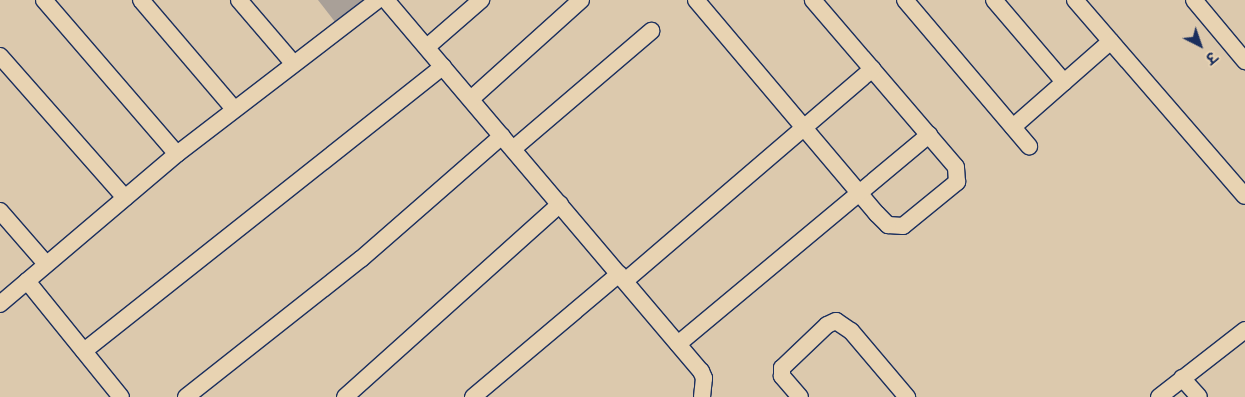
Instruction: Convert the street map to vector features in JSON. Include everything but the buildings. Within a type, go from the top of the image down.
[{"type":"street","points":[[44,0],[176,154]]},
{"type":"street","points":[[141,0],[234,108]]},
{"type":"street","points":[[239,0],[293,64]]},
{"type":"street","points":[[427,47],[481,0]]},
{"type":"street","points":[[471,99],[581,0]]},
{"type":"street","points":[[696,0],[888,225],[896,228],[903,226],[957,182],[956,167],[813,0]]},
{"type":"street","points":[[905,0],[1029,146]]},
{"type":"street","points":[[994,0],[1064,82]]},
{"type":"street","points":[[1075,0],[1245,196]]},
{"type":"street","points":[[1194,0],[1245,61]]},
{"type":"street","points":[[0,304],[176,154],[234,108],[293,64],[387,1],[701,371],[704,378],[702,397]]},
{"type":"street","points":[[186,397],[651,31]]},
{"type":"street","points":[[1013,127],[1110,41]]},
{"type":"street","points":[[0,56],[125,198]]},
{"type":"street","points":[[84,351],[443,66]]},
{"type":"street","points":[[473,397],[805,127],[872,69]]},
{"type":"street","points":[[678,344],[858,191],[928,135]]},
{"type":"street","points":[[345,397],[560,204]]},
{"type":"street","points":[[0,212],[46,264]]},
{"type":"street","points":[[27,281],[121,397]]},
{"type":"street","points":[[800,397],[782,376],[782,368],[827,325],[836,321],[851,331],[908,397]]},
{"type":"street","points":[[1159,397],[1245,330]]},
{"type":"street","points":[[1182,378],[1199,397]]}]
